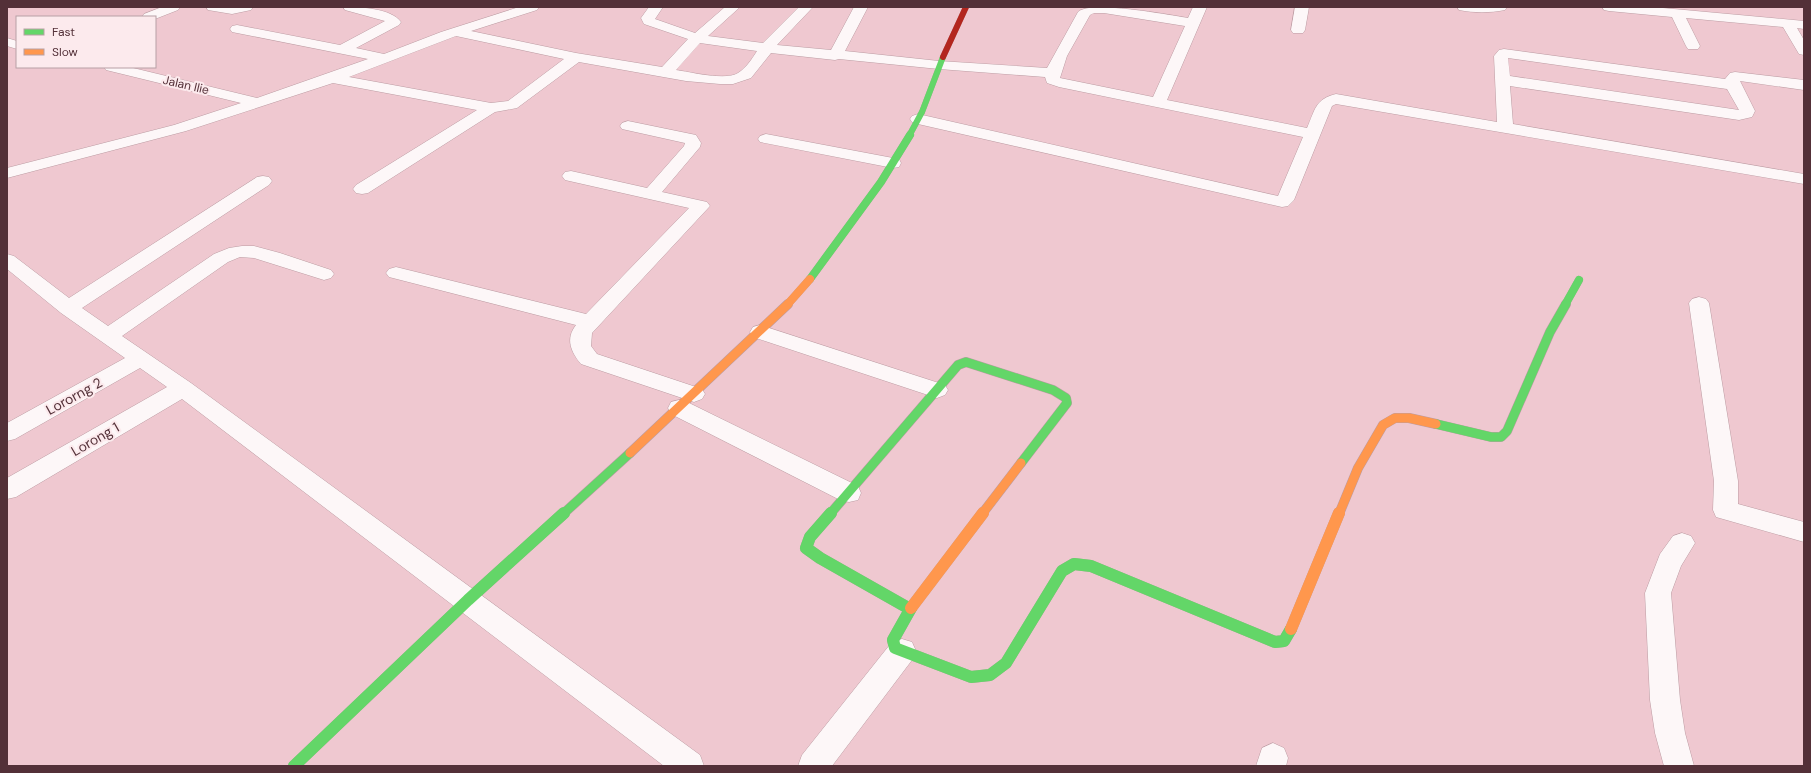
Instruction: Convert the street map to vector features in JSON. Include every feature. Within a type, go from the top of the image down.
[{"type":"street","points":[[151,16],[173,7]]},
{"type":"street","points":[[213,7],[229,10],[246,7]]},
{"type":"street","points":[[342,50],[394,22],[392,19],[350,7]]},
{"type":"street","points":[[7,173],[180,128],[332,78],[455,32],[532,7]]},
{"type":"street","points":[[656,7],[648,18],[649,21],[696,38],[835,56],[1051,74]]},
{"type":"street","points":[[666,72],[696,38],[733,7]]},
{"type":"street","points":[[455,32],[576,57],[714,80],[735,80],[743,76],[749,70],[767,48],[806,7]]},
{"type":"street","points":[[835,56],[861,7]]},
{"type":"street","points":[[294,766],[468,600],[686,401],[760,332],[801,291],[879,185],[893,163],[918,119],[939,65],[966,7]]},
{"type":"street","points":[[1158,104],[1200,7]]},
{"type":"street","points":[[1298,30],[1302,7]]},
{"type":"street","points":[[1464,7],[1492,9],[1500,7]]},
{"type":"street","points":[[1609,7],[1636,8],[1804,25]]},
{"type":"street","points":[[1193,23],[1093,8],[1085,12],[1051,74],[1052,80],[1059,83],[1158,104],[1314,134]]},
{"type":"street","points":[[1677,13],[1693,46]]},
{"type":"street","points":[[1787,23],[1804,51]]},
{"type":"street","points":[[237,29],[384,58]]},
{"type":"street","points":[[1505,129],[1501,56],[1504,53],[1733,85]]},
{"type":"street","points":[[332,78],[491,108],[512,105],[576,57]]},
{"type":"street","name":"Jalan Ilie","points":[[115,68],[260,102]]},
{"type":"street","points":[[1503,80],[1733,115],[1746,114],[1747,110],[1733,85],[1733,77],[1739,76],[1804,84]]},
{"type":"street","points":[[918,119],[1282,202],[1285,200],[1314,134],[1325,104],[1330,100],[1336,99],[1804,179]]},
{"type":"street","points":[[362,189],[491,108]]},
{"type":"street","points":[[628,126],[690,138],[693,143],[692,147],[651,194]]},
{"type":"street","points":[[766,139],[893,163]]},
{"type":"street","points":[[571,176],[701,206],[582,331],[579,340],[581,350],[589,359],[686,401],[849,493]]},
{"type":"street","points":[[68,308],[263,181]]},
{"type":"street","points":[[108,336],[221,258],[231,253],[243,251],[256,253],[324,274]]},
{"type":"street","points":[[7,260],[68,308],[183,388],[689,766]]},
{"type":"street","points":[[396,274],[591,322]]},
{"type":"street","points":[[910,610],[820,558],[806,548],[810,536],[849,493],[958,365],[966,361],[1053,390],[1065,396],[1067,403],[910,610],[893,640],[893,645],[902,651],[971,677],[982,678],[992,675],[1000,670],[1006,663],[1062,570],[1074,564],[1091,566],[1258,636],[1275,642],[1284,641],[1288,635],[1358,468],[1383,424],[1395,418],[1410,418],[1491,437],[1501,437],[1507,431],[1511,423],[1550,329],[1563,304],[1579,280]]},
{"type":"street","points":[[1699,303],[1726,481],[1725,510],[1804,532]]},
{"type":"street","points":[[760,332],[937,390]]},
{"type":"street","name":"Lororng 2","points":[[7,433],[141,358]]},
{"type":"street","name":"Lorong 1","points":[[7,490],[183,388]]},
{"type":"street","points":[[1679,766],[1670,733],[1665,700],[1658,593],[1669,562],[1682,543]]},
{"type":"street","points":[[813,766],[902,651]]},
{"type":"traffic: fast","points":[[810,279],[867,202],[907,141],[922,112],[943,57]]},
{"type":"traffic: fast","points":[[1436,424],[1491,437],[1501,437],[1507,431],[1550,332],[1579,280]]},
{"type":"traffic: fast","points":[[910,609],[820,558],[806,548],[810,537],[958,365],[966,362],[1053,390],[1066,398],[1067,403],[1021,463]]},
{"type":"traffic: fast","points":[[294,766],[468,600],[630,453]]},
{"type":"traffic: fast","points":[[911,608],[893,640],[895,648],[971,677],[990,675],[1006,663],[1062,571],[1074,564],[1091,566],[1275,642],[1284,641],[1291,629]]},
{"type":"traffic: slow","points":[[630,453],[760,332],[801,291],[810,279]]},
{"type":"traffic: slow","points":[[1291,629],[1358,468],[1383,425],[1395,418],[1409,418],[1436,424]]},
{"type":"traffic: slow","points":[[911,608],[1021,463]]},
{"type":"traffic: jam","points":[[943,57],[966,7]]}]
